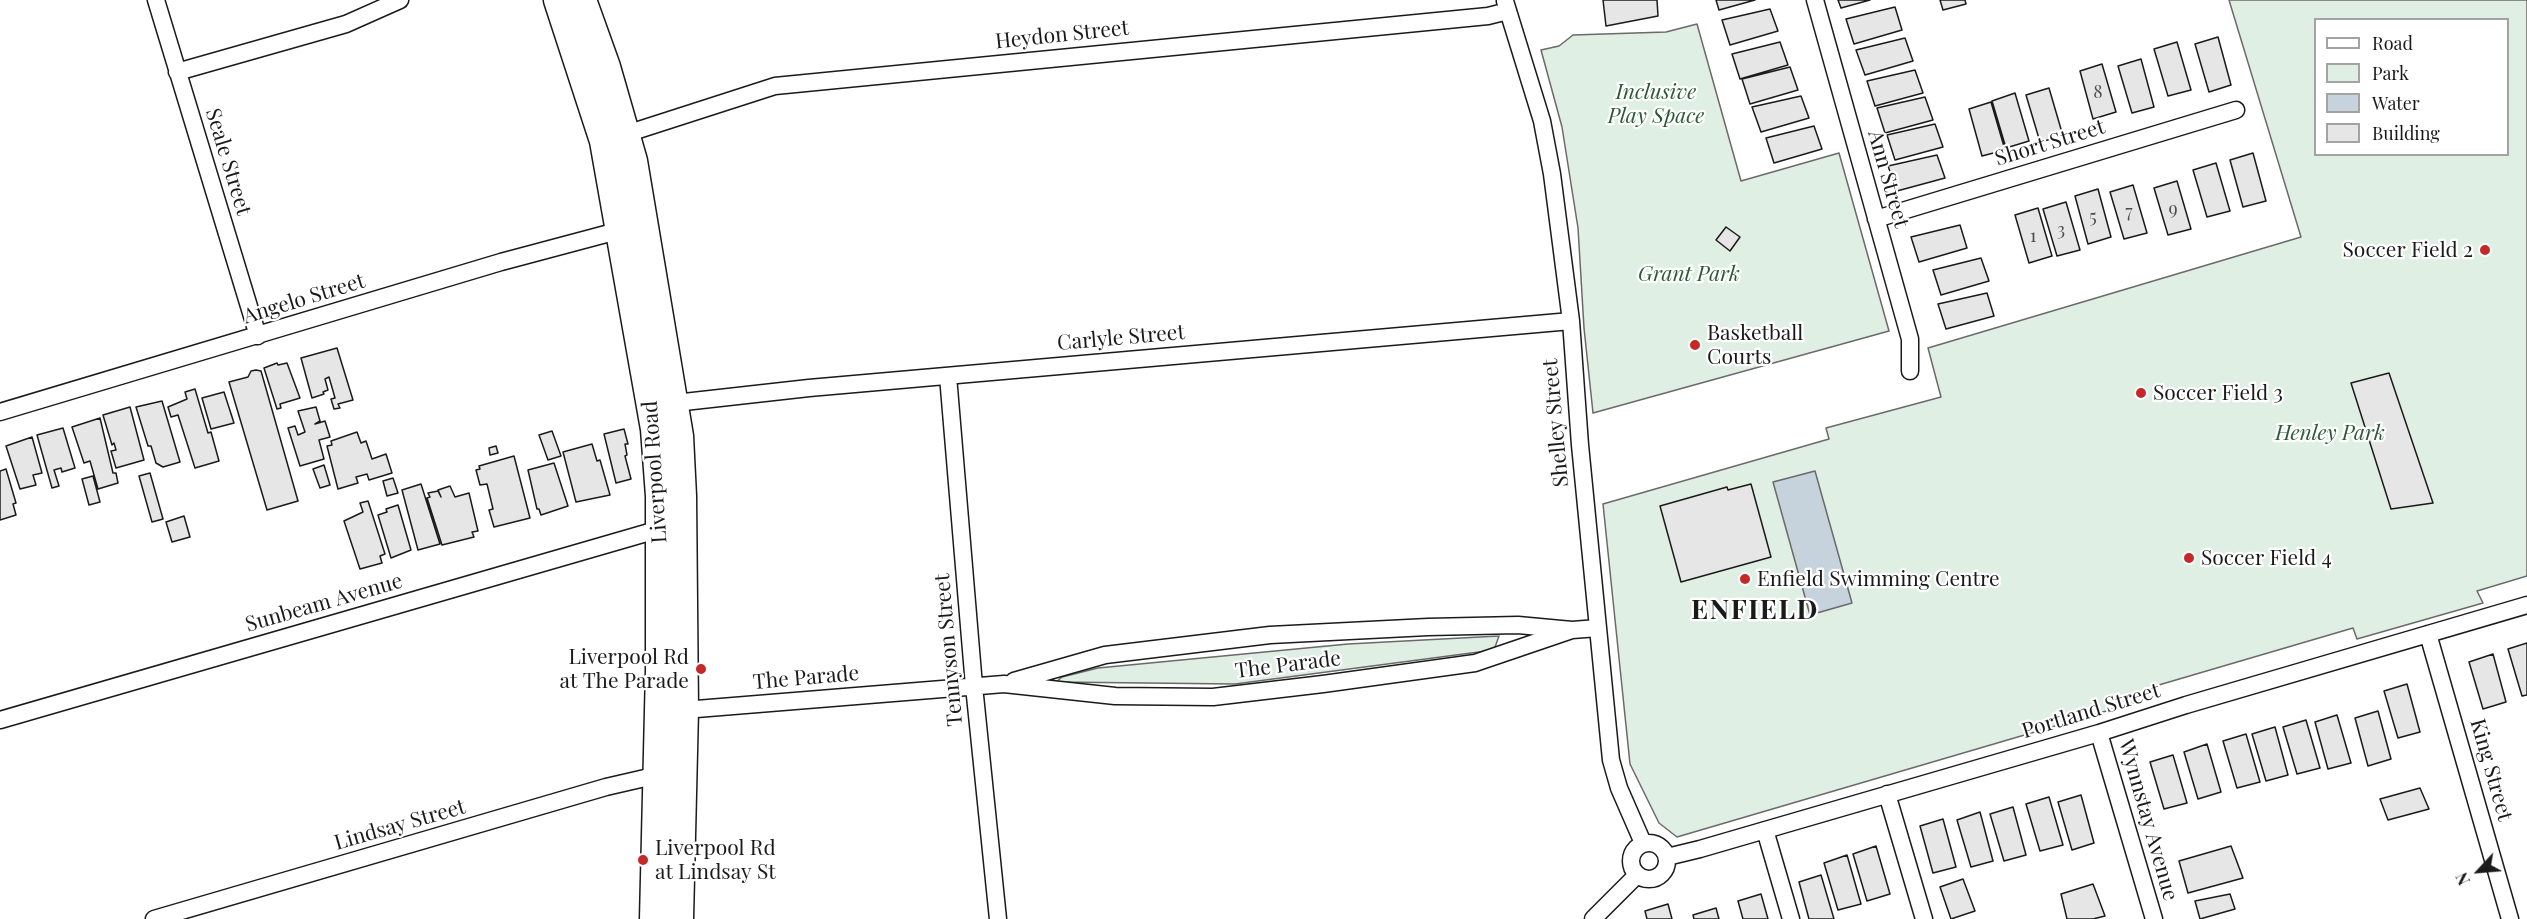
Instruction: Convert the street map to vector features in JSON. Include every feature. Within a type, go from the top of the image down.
[{"type":"highway","name":"Liverpool Road","points":[[558,0],[604,141],[656,429],[660,529],[654,919]]},
{"type":"highway","name":"Liverpool Road","points":[[582,0],[626,134],[675,403],[682,496],[684,710],[679,919]]},
{"type":"street","name":"Seale Street","points":[[156,0],[258,336]]},
{"type":"street","points":[[177,72],[346,24],[400,0]]},
{"type":"street","name":"Ann Street","points":[[1815,0],[1910,339],[1910,371]]},
{"type":"street","name":"Heydon Street","points":[[626,134],[775,86],[1488,16],[1506,5]]},
{"type":"street","name":"Shelley Street","points":[[1506,5],[1542,121],[1552,174],[1571,321],[1611,760],[1619,788],[1643,843]]},
{"type":"street","name":"Short Street","points":[[1876,219],[2236,110]]},
{"type":"street","name":"Angelo Street","points":[[0,412],[501,262],[621,230]]},
{"type":"street","name":"Carlyle Street","points":[[675,403],[948,376],[1571,321]]},
{"type":"street","name":"Tennyson Street","points":[[948,376],[974,686],[998,919]]},
{"type":"street","name":"Sunbeam Avenue","points":[[0,720],[660,529]]},
{"type":"street","name":"Portland Street","points":[[1667,857],[2099,733],[2186,705],[2527,605]]},
{"type":"street","name":"The Parade","points":[[1004,684],[1105,655],[1270,635],[1518,625],[1572,630],[1598,628]]},
{"type":"street","name":"The Parade","points":[[684,710],[1004,684],[1115,696],[1213,697],[1475,663],[1572,630]]},
{"type":"street","name":"King Street","points":[[2428,634],[2510,919]]},
{"type":"street","name":"Wynnstay Avenue","points":[[2099,733],[2154,919]]},
{"type":"street","name":"Lindsay Street","points":[[154,919],[606,787],[658,775]]},
{"type":"street","points":[[1887,794],[1924,919]]},
{"type":"street","points":[[1765,830],[1791,919]]},
{"type":"street","points":[[1643,843],[1658,845],[1667,857],[1666,868],[1659,876],[1648,879],[1637,875],[1632,867],[1631,857],[1635,849],[1643,843]]},
{"type":"street","points":[[1593,919],[1637,875]]},
{"type":"green space","name":"Henley Park","points":[[2229,0],[2527,0],[2527,576],[2477,591],[2483,603],[2357,639],[2353,628],[2152,687],[2154,697],[1677,837],[1659,823],[1630,764],[1603,504],[1829,439],[1826,428],[1941,397],[1928,348],[2301,237]]},
{"type":"green space","name":"Grant Park","points":[[1697,24],[1741,181],[1839,153],[1889,331],[1593,413],[1584,328],[1578,228],[1562,127],[1541,50],[1559,46],[1573,35],[1666,32]]},
{"type":"green space","points":[[1499,636],[1494,650],[1235,684],[1056,682],[1062,677],[1098,668],[1348,644]]},
{"type":"water","points":[[1815,471],[1852,603],[1810,615],[1773,482]]},
{"type":"building","points":[[1603,0],[1657,0],[1658,16],[1606,26]]},
{"type":"building","points":[[1716,0],[1755,0],[1719,10]]},
{"type":"building","points":[[1838,0],[1870,0],[1841,8]]},
{"type":"building","points":[[1940,0],[1965,0],[1966,4],[1943,10]]},
{"type":"building","points":[[1895,7],[1902,30],[1854,44],[1846,19]]},
{"type":"building","points":[[1770,9],[1778,31],[1730,45],[1722,20]]},
{"type":"building","points":[[2218,37],[2231,85],[2209,92],[2195,44]]},
{"type":"building","points":[[1905,38],[1913,61],[1865,75],[1856,50]]},
{"type":"building","points":[[1780,42],[1788,65],[1740,79],[1732,54]]},
{"type":"building","points":[[2177,42],[2191,90],[2168,96],[2154,49]]},
{"type":"building","points":[[2141,59],[2154,107],[2132,113],[2118,66]]},
{"type":"building","points":[[2102,64],[2116,112],[2093,119],[2080,71]]},
{"type":"building","points":[[1790,67],[1798,90],[1750,104],[1742,79]]},
{"type":"building","points":[[1915,70],[1923,93],[1875,106],[1867,81]]},
{"type":"building","points":[[2049,88],[2063,136],[2040,142],[2026,95]]},
{"type":"building","points":[[2015,93],[2029,141],[2006,148],[1992,101]]},
{"type":"building","points":[[1801,96],[1809,118],[1761,132],[1752,107]]},
{"type":"building","points":[[1925,97],[1933,120],[1885,133],[1877,108]]},
{"type":"building","points":[[1991,102],[2005,150],[1982,156],[1969,109]]},
{"type":"building","points":[[1935,124],[1943,147],[1895,160],[1887,135]]},
{"type":"building","points":[[1814,126],[1822,149],[1774,163],[1766,138]]},
{"type":"building","points":[[2253,153],[2266,201],[2243,207],[2230,160]]},
{"type":"building","points":[[1937,155],[1945,178],[1897,191],[1888,166]]},
{"type":"building","points":[[2216,163],[2230,211],[2207,217],[2193,170]]},
{"type":"building","points":[[2177,181],[2191,229],[2168,235],[2154,188]]},
{"type":"building","points":[[2133,185],[2147,233],[2124,239],[2110,192]]},
{"type":"building","points":[[2098,189],[2111,237],[2088,244],[2075,196]]},
{"type":"building","points":[[2066,202],[2080,250],[2057,256],[2043,209]]},
{"type":"building","points":[[2038,208],[2052,256],[2029,263],[2015,215]]},
{"type":"building","points":[[1960,225],[1967,248],[1919,262],[1911,237]]},
{"type":"building","points":[[1726,227],[1740,237],[1730,251],[1716,240]]},
{"type":"building","points":[[1981,258],[1989,281],[1941,295],[1933,270]]},
{"type":"building","points":[[1987,293],[1994,316],[1946,329],[1938,304]]},
{"type":"building","points":[[337,348],[353,400],[338,404],[340,408],[334,409],[331,399],[335,398],[329,377],[325,379],[328,390],[312,398],[301,358]]},
{"type":"building","points":[[277,363],[278,365],[287,363],[300,398],[280,404],[281,408],[277,409],[264,368]]},
{"type":"building","points":[[251,371],[261,371],[298,501],[267,510],[229,382],[248,377]]},
{"type":"building","points":[[2389,373],[2433,503],[2391,509],[2351,383]]},
{"type":"building","points":[[195,389],[219,461],[195,468],[178,415],[171,417],[168,407],[187,399],[185,392]]},
{"type":"building","points":[[224,392],[234,423],[211,429],[202,398]]},
{"type":"building","points":[[162,401],[180,462],[163,467],[156,463],[151,446],[148,446],[136,407]]},
{"type":"building","points":[[130,407],[144,460],[116,468],[111,451],[116,450],[114,443],[112,445],[103,415]]},
{"type":"building","points":[[316,407],[320,421],[315,424],[325,421],[330,437],[319,440],[324,459],[300,466],[288,428],[295,426],[298,435],[305,432],[298,411]]},
{"type":"building","points":[[100,418],[113,473],[116,473],[118,483],[98,489],[90,461],[84,463],[72,427]]},
{"type":"building","points":[[63,428],[75,468],[62,472],[61,468],[54,470],[59,486],[52,488],[37,435]]},
{"type":"building","points":[[624,429],[628,444],[625,444],[627,455],[625,456],[631,479],[616,483],[604,434]]},
{"type":"building","points":[[552,431],[561,456],[548,460],[539,435]]},
{"type":"building","points":[[357,432],[361,443],[366,441],[372,459],[386,454],[392,473],[369,480],[367,474],[356,477],[358,483],[338,489],[327,446],[332,445],[331,441]]},
{"type":"building","points":[[32,437],[42,473],[33,475],[36,485],[20,489],[6,446]]},
{"type":"building","points":[[592,444],[597,461],[600,460],[610,495],[576,502],[563,452]]},
{"type":"building","points":[[496,446],[498,453],[490,455],[489,448]]},
{"type":"building","points":[[514,456],[530,518],[494,527],[489,510],[493,509],[487,484],[480,485],[476,470],[480,469],[479,466]]},
{"type":"building","points":[[554,463],[568,506],[541,515],[537,509],[528,470]]},
{"type":"building","points":[[324,465],[330,485],[320,488],[313,469]]},
{"type":"building","points":[[6,469],[16,503],[13,504],[16,515],[0,520],[0,471]]},
{"type":"building","points":[[150,473],[163,519],[152,522],[139,476]]},
{"type":"building","points":[[93,476],[100,502],[89,505],[82,479]]},
{"type":"building","points":[[393,478],[398,493],[387,496],[383,481]]},
{"type":"building","points":[[421,484],[440,544],[418,550],[402,490]]},
{"type":"building","points":[[1751,484],[1771,557],[1681,582],[1660,506],[1727,487],[1728,490]]},
{"type":"building","points":[[450,486],[455,497],[469,493],[478,531],[472,532],[474,537],[442,545],[427,498],[430,497],[428,493],[438,491],[441,497],[438,490]]},
{"type":"building","points":[[368,501],[385,554],[380,556],[382,563],[360,569],[344,521],[363,512],[360,503]]},
{"type":"building","points":[[398,505],[411,550],[391,558],[378,515]]},
{"type":"building","points":[[184,516],[190,537],[172,542],[166,522]]},
{"type":"building","points":[[2527,643],[2527,695],[2522,696],[2508,649]]},
{"type":"building","points":[[2493,654],[2506,702],[2483,709],[2469,662]]},
{"type":"building","points":[[2407,684],[2420,732],[2398,738],[2384,691]]},
{"type":"building","points":[[2378,711],[2391,759],[2368,766],[2355,718]]},
{"type":"building","points":[[2337,715],[2351,763],[2328,769],[2315,722]]},
{"type":"building","points":[[2306,720],[2320,768],[2297,774],[2283,727]]},
{"type":"building","points":[[2275,727],[2288,775],[2266,781],[2252,734]]},
{"type":"building","points":[[2246,734],[2260,782],[2237,788],[2223,741]]},
{"type":"building","points":[[2207,744],[2221,792],[2198,799],[2184,752]]},
{"type":"building","points":[[2173,755],[2187,803],[2164,809],[2150,762]]},
{"type":"building","points":[[2420,788],[2429,809],[2388,820],[2380,799]]},
{"type":"building","points":[[2081,795],[2094,843],[2072,850],[2058,802]]},
{"type":"building","points":[[2049,797],[2063,845],[2040,851],[2026,804]]},
{"type":"building","points":[[2013,807],[2026,855],[2004,861],[1990,814]]},
{"type":"building","points":[[1980,812],[1993,861],[1971,867],[1957,820]]},
{"type":"building","points":[[1943,819],[1956,867],[1933,873],[1920,826]]},
{"type":"building","points":[[1876,846],[1890,894],[1867,901],[1853,854]]},
{"type":"building","points":[[2231,846],[2243,878],[2188,893],[2179,861]]},
{"type":"building","points":[[1847,855],[1861,904],[1838,910],[1824,863]]},
{"type":"building","points":[[1821,875],[1834,919],[1809,919],[1799,882]]},
{"type":"building","points":[[1963,879],[1975,911],[1951,919],[1940,887]]},
{"type":"building","points":[[2093,884],[2105,916],[2093,919],[2067,919],[2061,894]]},
{"type":"building","points":[[1761,894],[1768,919],[1743,919],[1738,901]]},
{"type":"building","points":[[2230,894],[2235,909],[2200,919],[2195,901]]},
{"type":"building","points":[[1668,904],[1672,919],[1647,919],[1645,911]]},
{"type":"building","points":[[1716,908],[1719,919],[1694,919],[1693,915]]},
{"type":"place","name":"Soccer Field 2","points":[[2485,250]]},
{"type":"place","name":"Basketball Courts","points":[[1695,345]]},
{"type":"place","name":"Soccer Field 3","points":[[2141,393]]},
{"type":"place","name":"Soccer Field 4","points":[[2189,558]]},
{"type":"place","name":"Enfield Swimming Centre","points":[[1745,579]]},
{"type":"place","name":"Liverpool Rd at The Parade","points":[[701,669]]},
{"type":"place","name":"Liverpool Rd at Lindsay St","points":[[643,860]]},
{"type":"district","name":"ENFIELD","points":[[1755,611]]},
{"type":"park label","name":"Inclusive Play Space","points":[[1656,104]]}]
